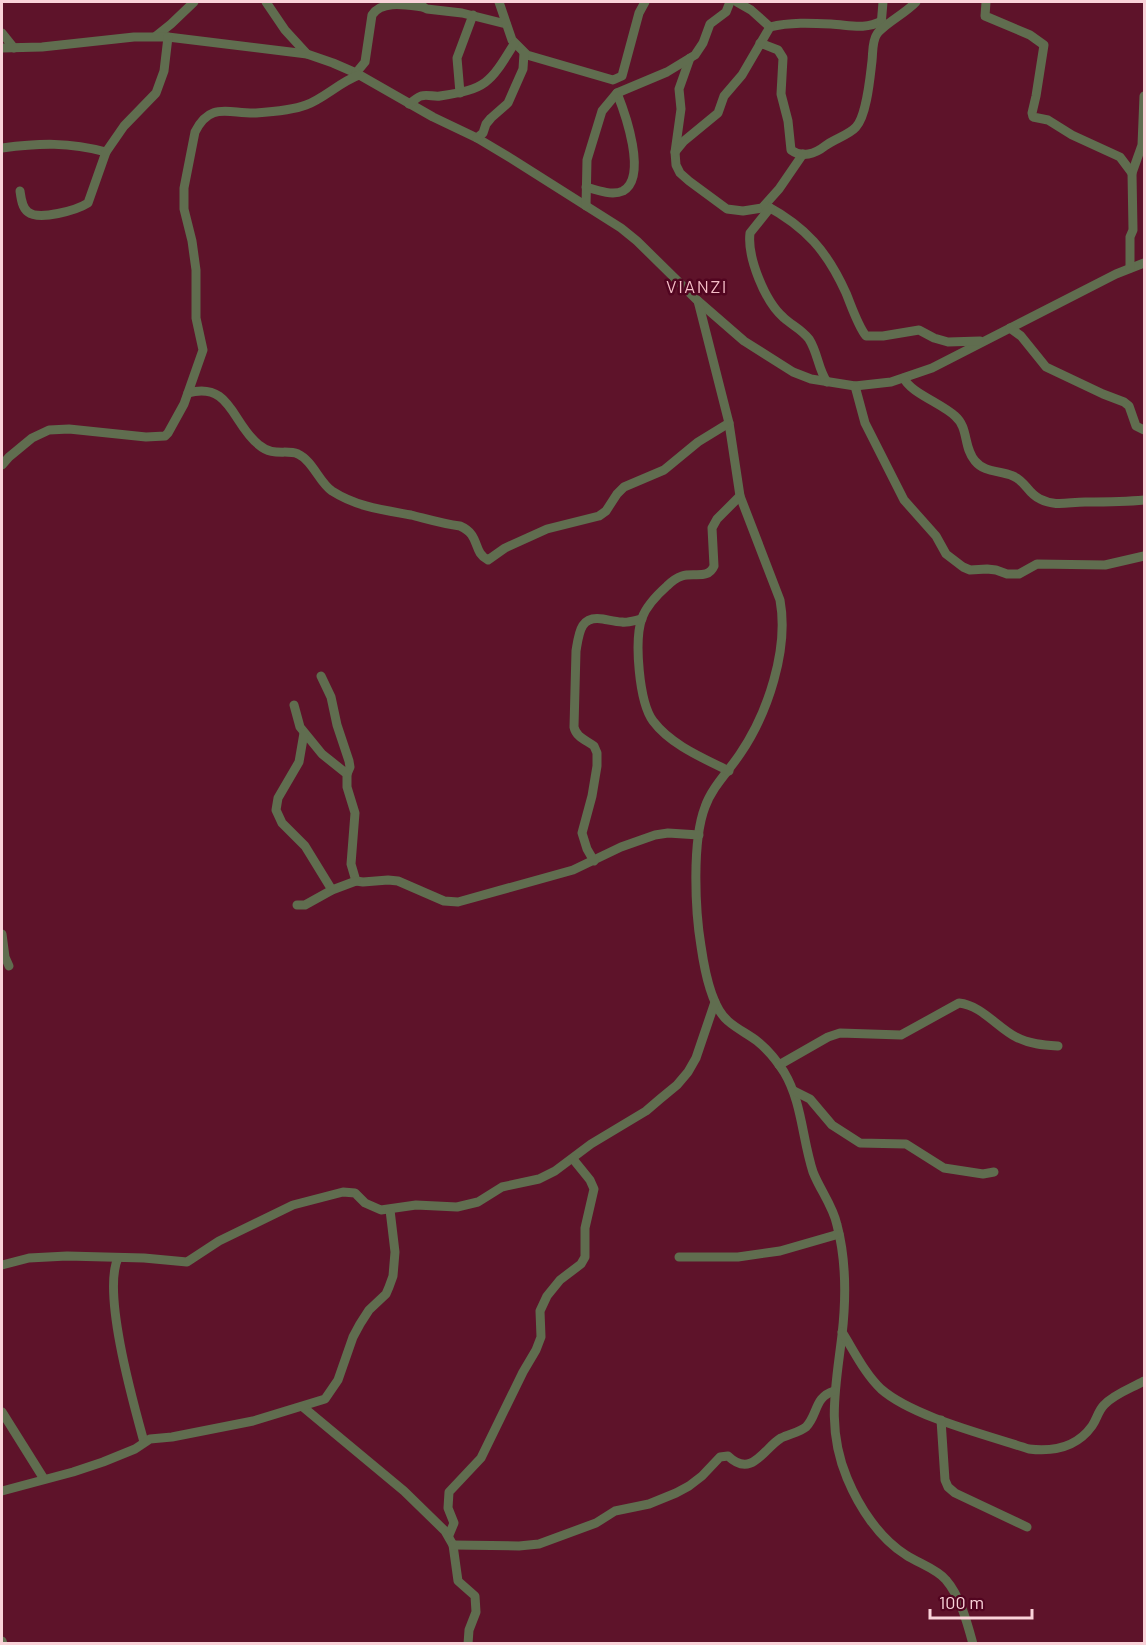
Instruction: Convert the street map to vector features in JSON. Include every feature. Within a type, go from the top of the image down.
[{"type":"street","points":[[156,37],[194,2]]},
{"type":"street","points":[[266,2],[285,30],[307,54]]},
{"type":"street","points":[[499,2],[514,44],[524,53],[545,62],[596,76],[617,79],[622,75],[639,13],[645,2]]},
{"type":"street","points":[[586,206],[585,168],[602,111],[617,93],[667,72],[700,50],[710,24],[726,12],[730,2]]},
{"type":"street","points":[[737,2],[751,10],[770,27]]},
{"type":"street","points":[[760,43],[778,50],[783,58],[781,94],[788,121],[791,150],[796,154],[819,150],[834,139],[854,130],[858,125],[866,105],[873,45],[881,26],[883,2]]},
{"type":"street","points":[[675,152],[684,141],[718,113],[724,96],[742,75],[770,27],[800,23],[881,26],[909,10],[916,2]]},
{"type":"street","points":[[986,2],[985,16],[1030,35],[1044,45],[1033,117],[1048,120],[1072,135],[1120,157],[1132,173]]},
{"type":"street","points":[[2,465],[32,438],[49,430],[69,429],[146,437],[165,436],[174,423],[188,393],[203,350],[196,318],[196,270],[184,200],[195,132],[210,115],[220,111],[256,113],[309,104],[357,74],[365,62],[372,15],[376,10],[389,4],[422,4],[506,24]]},
{"type":"street","points":[[460,93],[457,58],[473,15]]},
{"type":"street","points":[[2,33],[14,48]]},
{"type":"street","points":[[20,190],[27,212],[34,215],[50,214],[83,206],[91,199],[106,152],[124,126],[156,93],[164,71],[168,37]]},
{"type":"street","points":[[2,48],[42,48],[92,41],[168,37],[307,54],[357,74],[409,104],[477,138],[586,206],[637,241],[698,301],[744,341],[779,364],[811,379],[855,386],[874,385],[933,368],[1144,263]]},
{"type":"street","points":[[409,104],[421,96],[435,97],[474,89],[499,70],[514,44]]},
{"type":"street","points":[[477,138],[483,133],[491,118],[508,103],[523,69],[524,53]]},
{"type":"street","points":[[690,58],[679,89],[681,109],[675,152],[676,165],[680,173],[727,209],[758,210],[768,207]]},
{"type":"street","points":[[586,187],[615,193],[622,191],[629,184],[633,171],[630,128],[617,93]]},
{"type":"street","points":[[1130,268],[1130,237],[1133,230],[1132,173],[1142,145],[1144,96]]},
{"type":"street","points":[[2,148],[61,143],[106,152]]},
{"type":"street","points":[[802,154],[750,232],[750,247],[758,275],[770,301],[784,318],[801,329],[810,341],[821,374],[827,382]]},
{"type":"street","points":[[768,207],[803,230],[822,248],[840,279],[866,336],[883,336],[919,330],[948,342],[985,341]]},
{"type":"street","points":[[698,301],[729,423],[741,496],[780,600],[783,618],[779,660],[756,728],[705,806],[699,835],[697,874],[701,949],[715,1002],[728,1021],[757,1041],[779,1065],[794,1091],[808,1155],[817,1181],[837,1223],[843,1266],[842,1332],[834,1391],[834,1429],[838,1454],[854,1496],[880,1532],[899,1551],[944,1577],[957,1599],[973,1644]]},
{"type":"street","points":[[1010,328],[1021,336],[1046,367],[1124,402],[1129,406],[1136,426],[1144,430]]},
{"type":"street","points":[[904,378],[906,384],[912,389],[946,408],[960,421],[964,426],[967,449],[977,464],[986,470],[1012,476],[1025,483],[1030,493],[1040,499],[1058,505],[1144,500]]},
{"type":"street","points":[[855,386],[865,423],[904,500],[936,536],[946,554],[963,567],[970,570],[987,569],[1007,574],[1019,574],[1037,564],[1105,565],[1122,563],[1144,556]]},
{"type":"street","points":[[188,393],[206,390],[220,396],[260,447],[282,453],[297,453],[306,460],[329,489],[357,504],[460,526],[469,530],[481,555],[488,560],[505,548],[547,529],[599,516],[606,511],[617,494],[624,488],[664,470],[704,438],[729,423]]},
{"type":"street","points":[[729,771],[670,738],[652,720],[644,702],[640,677],[639,633],[642,619],[656,598],[676,578],[689,574],[708,574],[712,571],[714,566],[712,528],[717,519],[741,496]]},
{"type":"street","points":[[594,861],[587,849],[582,832],[592,796],[597,753],[594,746],[575,733],[574,727],[578,639],[584,622],[589,619],[623,622],[642,619]]},
{"type":"street","points":[[321,676],[331,697],[337,725],[349,761],[347,787],[355,813],[351,864],[356,881]]},
{"type":"street","points":[[294,705],[297,721],[304,733],[322,754],[347,774]]},
{"type":"street","points":[[304,733],[299,762],[278,798],[276,810],[282,823],[305,846],[332,890]]},
{"type":"street","points":[[297,905],[305,905],[332,890],[356,881],[388,880],[398,881],[444,902],[458,902],[564,874],[621,847],[655,835],[668,833],[699,835]]},
{"type":"street","points":[[2,934],[5,957],[9,966]]},
{"type":"street","points":[[2,1265],[29,1258],[67,1256],[187,1262],[219,1241],[293,1204],[334,1194],[355,1193],[373,1207],[390,1210],[416,1205],[467,1206],[478,1202],[502,1188],[539,1179],[646,1111],[677,1085],[696,1058],[715,1002]]},
{"type":"street","points":[[779,1065],[828,1037],[840,1034],[858,1032],[901,1035],[960,1003],[975,1009],[1014,1036],[1038,1044],[1059,1046]]},
{"type":"street","points":[[794,1091],[810,1099],[832,1125],[860,1143],[906,1144],[944,1168],[983,1174],[994,1172]]},
{"type":"street","points":[[449,1535],[454,1523],[448,1508],[449,1492],[481,1458],[536,1350],[541,1337],[540,1311],[547,1296],[560,1280],[581,1264],[585,1257],[585,1228],[594,1189],[590,1180],[573,1159]]},
{"type":"street","points":[[2,1491],[73,1472],[119,1456],[150,1439],[172,1437],[253,1421],[319,1402],[330,1392],[343,1368],[353,1337],[360,1324],[369,1310],[386,1294],[389,1287],[393,1276],[395,1252],[390,1210]]},
{"type":"street","points":[[679,1257],[738,1257],[780,1251],[839,1234]]},
{"type":"street","points":[[118,1258],[114,1267],[116,1326],[144,1442]]},
{"type":"street","points":[[842,1332],[880,1387],[903,1404],[1029,1449],[1042,1451],[1071,1445],[1078,1441],[1093,1425],[1102,1407],[1109,1400],[1144,1381]]},
{"type":"street","points":[[453,1545],[539,1544],[596,1523],[615,1511],[660,1500],[689,1486],[720,1457],[728,1456],[743,1464],[763,1457],[778,1440],[805,1428],[822,1398],[834,1391]]},
{"type":"street","points":[[303,1407],[404,1491],[449,1535],[453,1545],[458,1581],[475,1596],[476,1612],[469,1630],[468,1644]]},
{"type":"street","points":[[2,1412],[44,1479]]},
{"type":"street","points":[[941,1419],[945,1480],[948,1487],[955,1493],[1027,1527]]},
{"type":"district","name":"VIANZI","points":[[697,287]]}]
